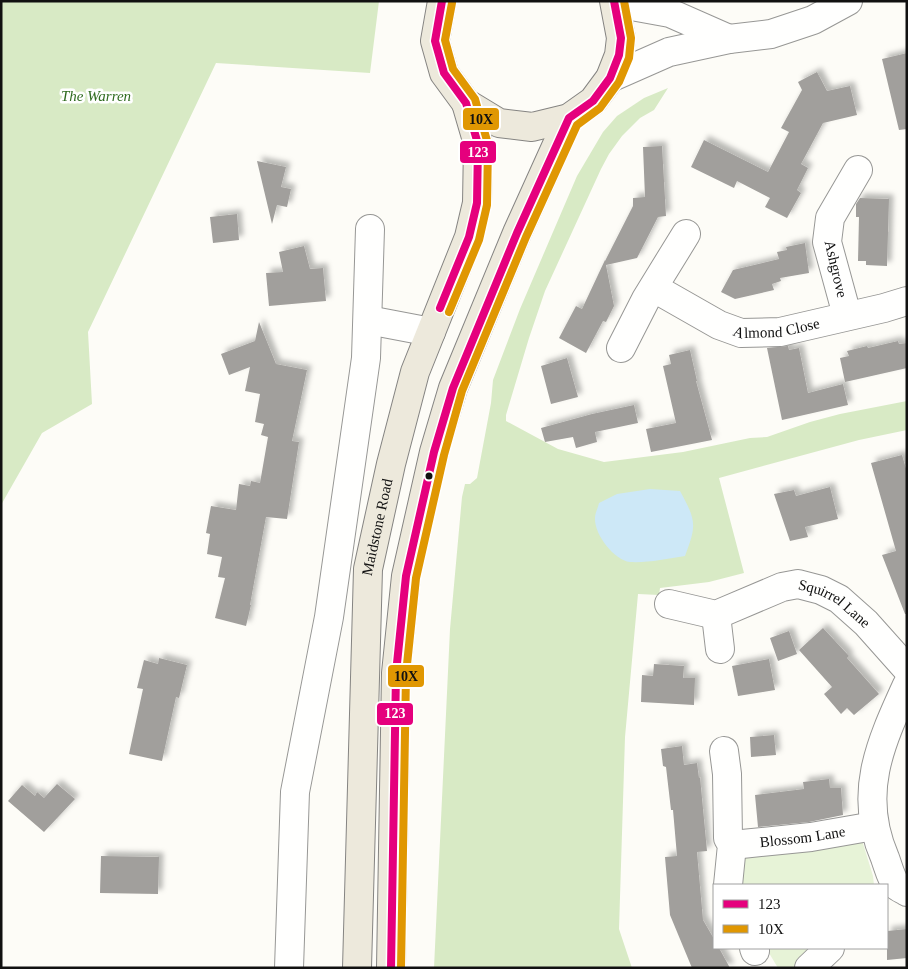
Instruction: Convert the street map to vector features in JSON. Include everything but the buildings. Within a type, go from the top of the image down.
[{"type":"main road","points":[[442,1],[436,41],[444,73],[466,103],[499,123],[532,127],[569,118],[593,101],[610,78],[619,55],[621,38],[614,2]]},
{"type":"main road","name":"Maidstone Road","points":[[358,968],[364,666],[368,569],[391,464],[415,372],[468,237],[477,203],[478,144],[466,103]]},
{"type":"main road","points":[[391,968],[396,673],[406,576],[434,452],[453,388],[517,233],[569,118]]},
{"type":"street","points":[[610,78],[669,52],[729,39],[770,34],[813,20],[848,1]]},
{"type":"street","points":[[614,2],[670,13],[729,39]]},
{"type":"street","name":"Ashgrove","points":[[847,315],[827,242],[830,218],[858,170]]},
{"type":"street","points":[[289,968],[295,792],[328,617],[366,358],[370,229]]},
{"type":"street","points":[[621,348],[646,299],[686,234]]},
{"type":"street","name":"Almond Close","points":[[654,288],[719,325],[741,332],[780,332],[907,301]]},
{"type":"street","points":[[368,320],[431,332]]},
{"type":"street","name":"Squirrel Lane","points":[[716,615],[782,587],[798,584],[821,590],[839,599],[866,623],[907,669]]},
{"type":"street","points":[[669,604],[716,615],[720,649]]},
{"type":"street","points":[[897,891],[874,826],[871,794],[878,755],[907,685]]},
{"type":"street","points":[[724,751],[727,774],[728,838],[732,846],[728,884]]},
{"type":"street","name":"Blossom Lane","points":[[732,846],[812,837],[874,826]]},
{"type":"street","points":[[809,968],[829,949]]},
{"type":"green space","name":"The Warren","points":[[1,1],[379,1],[370,73],[216,63],[88,332],[92,404],[42,433],[1,505]]},
{"type":"green space","points":[[668,88],[654,110],[640,118],[622,136],[601,169],[545,291],[529,338],[506,415],[506,421],[558,449],[604,462],[683,452],[750,438],[767,437],[840,414],[907,401],[907,430],[859,440],[719,478],[744,573],[709,582],[660,588],[659,595],[638,594],[625,737],[619,929],[632,968],[434,968],[450,629],[462,497],[465,484],[470,484],[477,478],[491,403],[493,380],[520,309],[577,176],[603,132],[617,116],[644,98]]},
{"type":"green space","points":[[861,837],[874,884],[733,884],[745,856]]},
{"type":"green space","points":[[767,949],[815,949],[793,968],[778,968]]},
{"type":"water","points":[[650,489],[680,491],[692,516],[692,537],[685,556],[630,562],[618,557],[606,545],[598,531],[595,514],[599,503],[617,494]]},
{"type":"transit line","name":"123","points":[[440,308],[469,237],[477,203],[478,144],[466,103],[444,73],[435,41],[442,1]]},
{"type":"transit line","name":"123","points":[[391,968],[396,673],[406,576],[434,452],[453,388],[517,233],[569,118],[593,101],[610,78],[619,55],[621,38],[614,1]]},
{"type":"transit line","name":"10X","points":[[401,968],[406,674],[416,578],[444,455],[462,391],[526,237],[577,125],[600,108],[619,82],[629,58],[631,38],[624,1]]},
{"type":"transit line","name":"10X","points":[[449,312],[479,240],[487,205],[488,144],[475,99],[453,69],[445,40],[452,3]]}]
